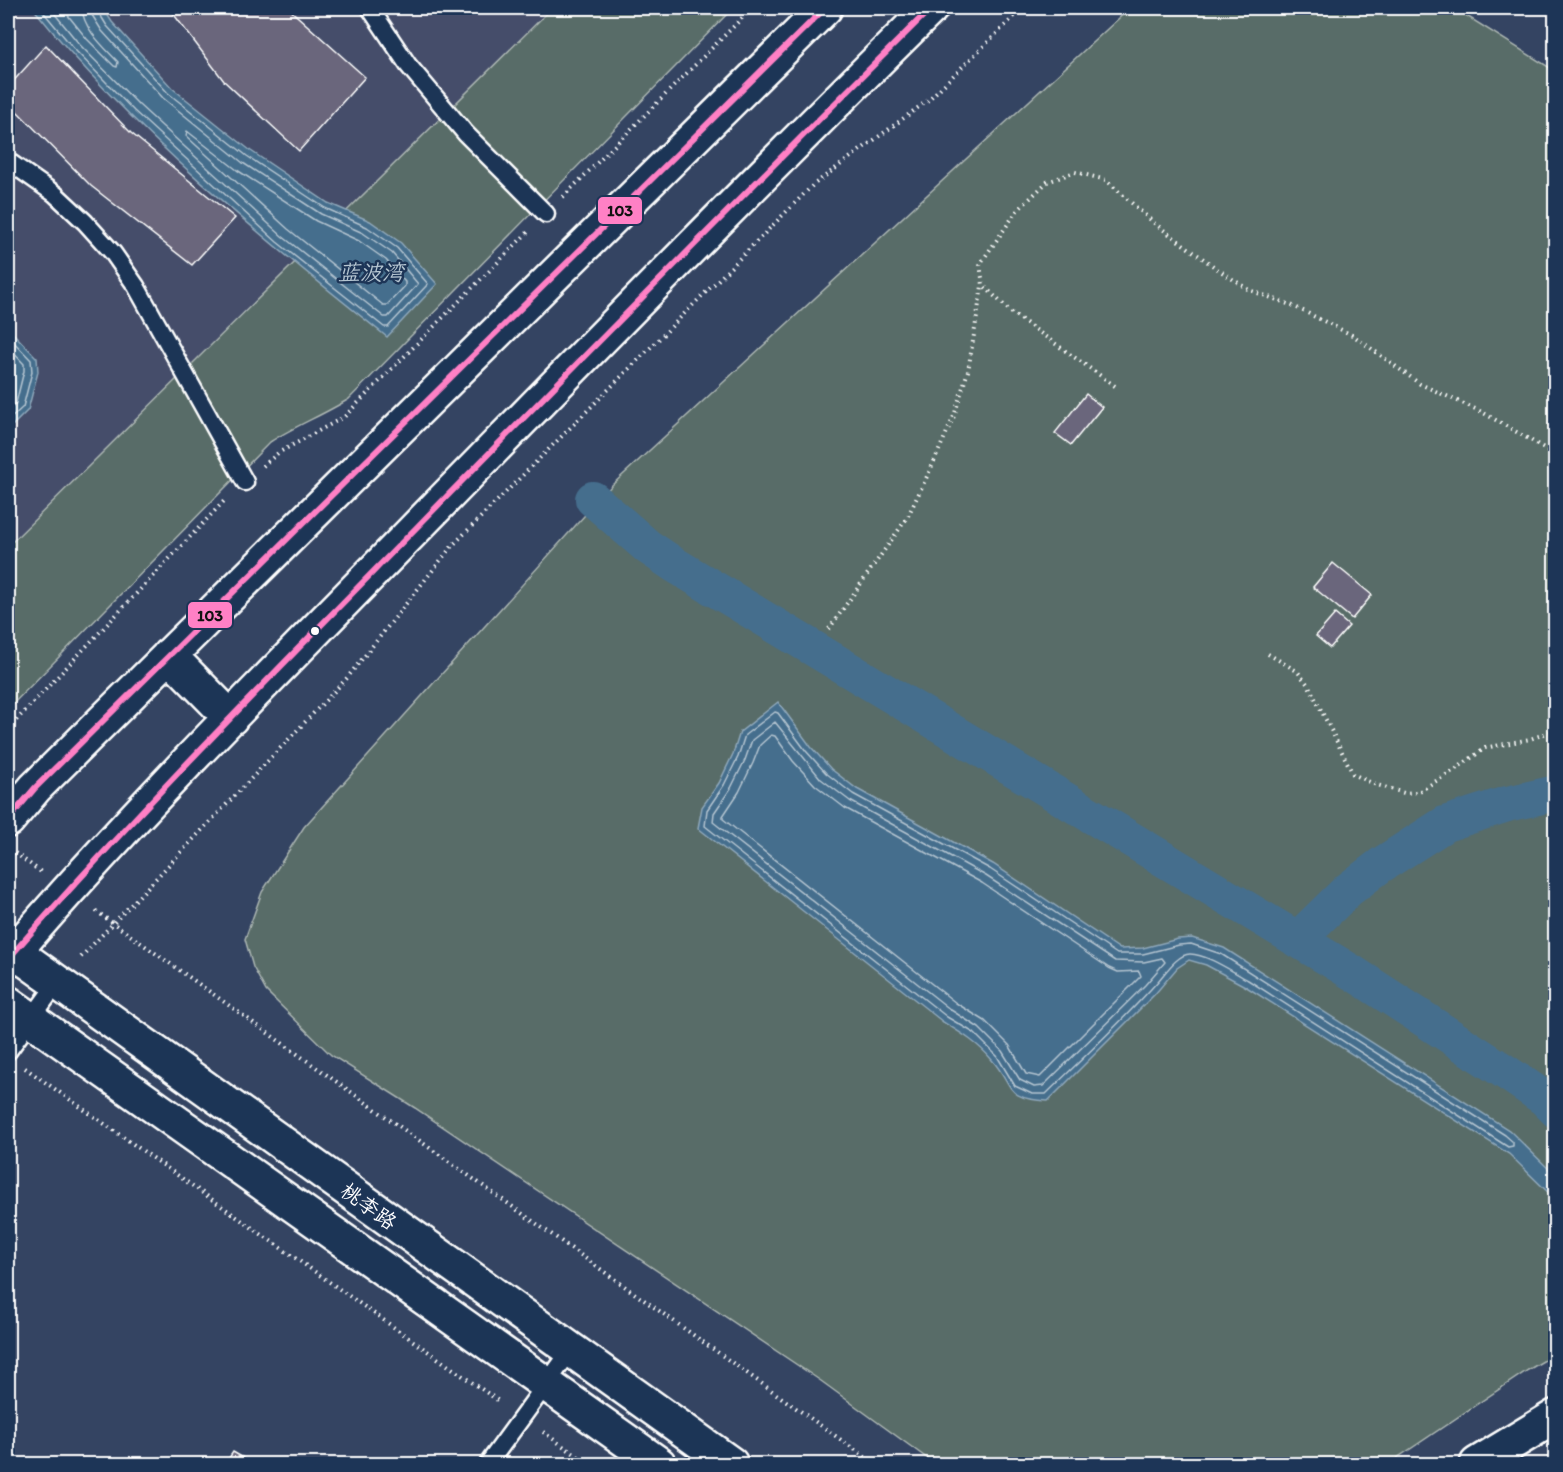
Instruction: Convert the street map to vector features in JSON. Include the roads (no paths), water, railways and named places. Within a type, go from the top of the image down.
[{"type":"main road","points":[[8,820],[34,788],[825,8]]},
{"type":"main road","points":[[10,953],[88,865],[231,718],[783,153],[931,8]]},
{"type":"main road","points":[[169,655],[231,718]]},
{"type":"main road","name":"桃李路","points":[[10,953],[57,982],[731,1464]]},
{"type":"main road","name":"桃李路","points":[[19,1011],[659,1464]]},
{"type":"main road","points":[[1478,1464],[1556,1416]]},
{"type":"lane","points":[[370,8],[408,64],[466,134],[546,214]]},
{"type":"lane","points":[[8,161],[55,194],[113,253],[136,286],[245,482]]},
{"type":"lane","points":[[12,1057],[19,1011],[57,982]]},
{"type":"lane","points":[[488,1464],[571,1350]]},
{"type":"water","name":"蓝波湾","points":[[33,8],[103,8],[112,22],[172,88],[251,151],[328,203],[370,221],[401,243],[437,284],[387,337],[246,222],[156,141],[72,54]]},
{"type":"water","points":[[8,323],[11,331],[37,358],[38,372],[28,410],[11,427],[8,427]]},
{"type":"water","points":[[778,702],[811,747],[831,769],[857,789],[993,864],[1120,949],[1143,948],[1178,939],[1192,938],[1224,948],[1509,1130],[1555,1175],[1555,1199],[1509,1154],[1245,986],[1206,965],[1189,960],[1177,968],[1155,994],[1048,1101],[1034,1100],[1017,1094],[992,1060],[975,1043],[943,1022],[698,828],[702,807],[719,783],[733,754],[740,732]]},
{"type":"waterway","points":[[593,499],[648,547],[675,565],[1353,973],[1507,1073],[1544,1098],[1556,1110]]},
{"type":"waterway","points":[[1297,940],[1348,890],[1381,865],[1445,824],[1507,804],[1556,793]]}]
